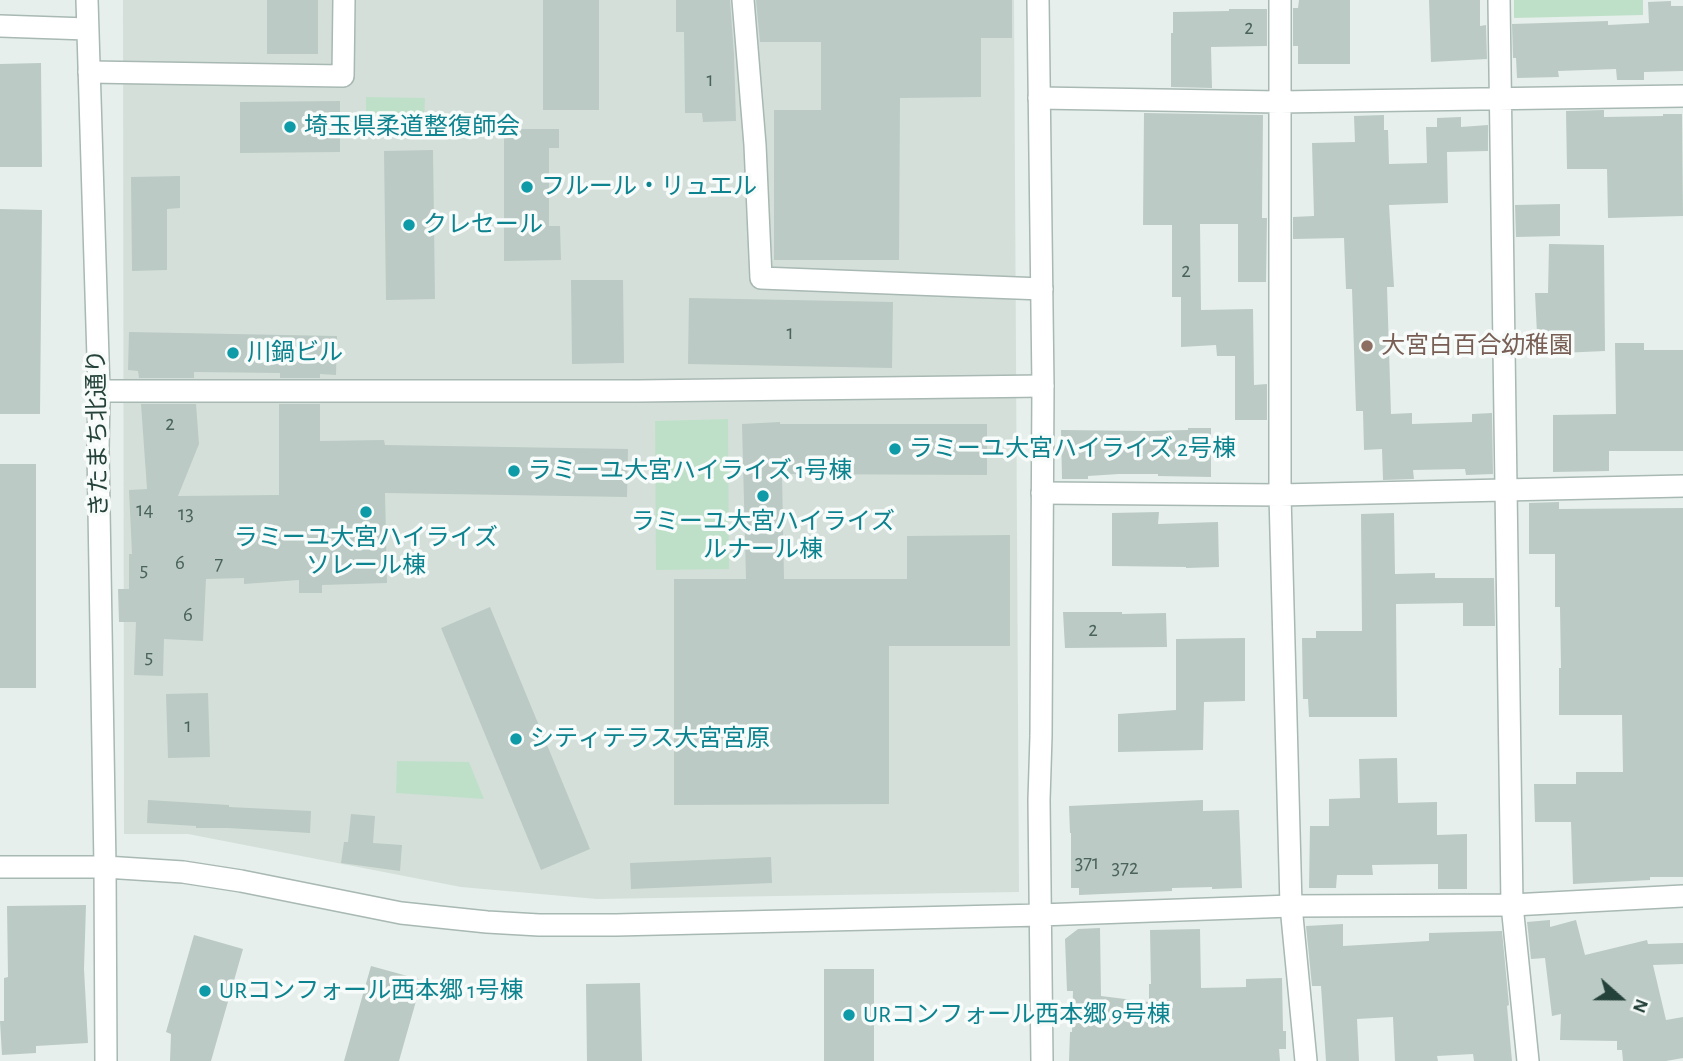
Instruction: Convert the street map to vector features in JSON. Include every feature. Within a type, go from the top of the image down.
[{"type":"street","name":"きたまち北通り","points":[[87,0],[99,391],[107,1061]]},
{"type":"street","points":[[89,72],[343,76],[344,0]]},
{"type":"street","points":[[743,0],[755,145],[761,278],[1042,289]]},
{"type":"street","points":[[1038,0],[1043,386],[1039,800],[1042,1061]]},
{"type":"street","points":[[1280,0],[1280,495],[1291,906],[1306,1061]]},
{"type":"street","points":[[1499,0],[1512,905],[1528,1061]]},
{"type":"street","points":[[0,26],[87,29]]},
{"type":"street","points":[[1039,98],[1279,102],[1683,96]]},
{"type":"street","points":[[99,391],[638,391],[1043,386]]},
{"type":"street","points":[[1042,493],[1280,495],[1683,486]]},
{"type":"street","points":[[0,867],[105,867],[183,872],[401,913],[539,925],[1040,915],[1291,906],[1512,905],[1683,896]]},
{"type":"shaded area","points":[[123,0],[1014,0],[1019,892],[597,899],[461,887],[188,834],[124,834]]},
{"type":"green space","points":[[1514,0],[1643,0],[1643,15],[1514,18]]},
{"type":"green space","points":[[366,97],[425,98],[424,121],[366,119]]},
{"type":"green space","points":[[728,419],[729,569],[656,570],[655,421]]},
{"type":"green space","points":[[397,761],[469,762],[484,799],[396,793]]},
{"type":"building","points":[[267,0],[318,0],[318,54],[267,54]]},
{"type":"building","points":[[543,0],[599,0],[599,110],[543,110]]},
{"type":"building","points":[[676,0],[730,0],[736,121],[703,122],[702,113],[685,113],[684,32],[676,32]]},
{"type":"building","points":[[756,0],[1012,0],[1012,38],[981,38],[981,97],[900,98],[899,260],[774,260],[774,110],[821,110],[821,42],[760,42]]},
{"type":"building","points":[[1299,0],[1350,0],[1350,64],[1298,64],[1298,46],[1293,46],[1293,8],[1298,8]]},
{"type":"building","points":[[1429,0],[1480,0],[1480,26],[1486,25],[1487,59],[1431,62]]},
{"type":"building","points":[[1671,1],[1671,6],[1683,6],[1683,71],[1644,72],[1644,80],[1617,80],[1616,69],[1558,71],[1559,77],[1517,78],[1516,58],[1513,58],[1512,24],[1608,21],[1608,25],[1649,23],[1648,2]]},
{"type":"building","points":[[1267,9],[1267,46],[1211,47],[1212,88],[1171,87],[1173,12]]},
{"type":"building","points":[[41,63],[42,167],[0,167],[0,64]]},
{"type":"building","name":"埼玉県柔道整復師会","points":[[340,101],[340,152],[240,153],[240,102]]},
{"type":"building","points":[[1604,110],[1604,117],[1682,114],[1683,216],[1608,218],[1607,169],[1567,169],[1566,111]]},
{"type":"building","points":[[1144,113],[1263,115],[1262,218],[1267,218],[1266,282],[1238,282],[1238,224],[1200,224],[1201,310],[1253,309],[1254,385],[1267,384],[1267,420],[1235,420],[1235,356],[1217,356],[1216,345],[1181,347],[1181,297],[1172,297],[1172,225],[1143,225]]},
{"type":"building","points":[[1384,115],[1384,130],[1388,130],[1389,164],[1427,163],[1426,127],[1437,127],[1437,118],[1461,117],[1461,127],[1488,125],[1488,151],[1447,152],[1448,203],[1389,205],[1394,287],[1387,287],[1391,414],[1412,413],[1412,424],[1472,422],[1472,414],[1492,413],[1493,474],[1466,475],[1465,469],[1413,470],[1414,479],[1383,480],[1382,449],[1364,450],[1363,411],[1356,411],[1352,289],[1346,289],[1344,238],[1293,239],[1293,217],[1314,216],[1312,143],[1355,142],[1354,116]]},
{"type":"building","name":"フルール・リュエル","points":[[504,129],[559,129],[559,148],[549,148],[549,226],[560,226],[561,260],[504,261]]},
{"type":"building","name":"クレセール","points":[[433,150],[435,299],[386,300],[384,151]]},
{"type":"building","points":[[180,176],[180,208],[167,209],[167,270],[132,271],[131,177]]},
{"type":"building","points":[[1560,204],[1560,236],[1516,237],[1515,205]]},
{"type":"building","points":[[0,209],[42,210],[40,414],[0,414]]},
{"type":"building","points":[[1549,244],[1604,245],[1605,351],[1538,354],[1535,293],[1548,293]]},
{"type":"building","points":[[571,280],[623,280],[624,363],[572,364]]},
{"type":"building","points":[[689,298],[893,302],[892,368],[688,364]]},
{"type":"building","name":"川鍋ビル","points":[[129,332],[337,336],[336,375],[320,374],[320,378],[280,378],[280,373],[194,372],[194,378],[139,378],[138,371],[128,370]]},
{"type":"building","points":[[1615,343],[1644,343],[1644,350],[1683,350],[1683,451],[1609,451],[1609,471],[1553,472],[1553,415],[1616,414]]},
{"type":"building","points":[[141,404],[196,404],[199,444],[178,496],[279,495],[279,404],[320,404],[320,441],[384,440],[385,445],[628,449],[627,497],[385,493],[387,583],[322,585],[322,593],[299,593],[299,580],[244,584],[244,578],[206,579],[203,641],[164,639],[163,676],[134,675],[136,622],[119,622],[118,589],[129,589],[129,554],[132,554],[129,490],[147,489]]},
{"type":"building","points":[[742,424],[987,424],[987,475],[782,474],[784,579],[907,579],[907,536],[1010,535],[1010,646],[889,646],[889,804],[674,805],[674,579],[746,579]]},
{"type":"building","points":[[1211,428],[1211,477],[1119,474],[1088,476],[1088,479],[1062,479],[1061,430],[1149,431]]},
{"type":"building","points":[[0,464],[36,464],[36,688],[0,688]]},
{"type":"building","points":[[1559,502],[1559,509],[1683,508],[1683,877],[1573,884],[1571,822],[1535,822],[1534,784],[1576,784],[1576,772],[1623,772],[1622,715],[1559,715],[1560,607],[1555,607],[1555,554],[1529,554],[1529,503]]},
{"type":"building","points":[[1159,512],[1158,524],[1218,522],[1219,567],[1112,566],[1112,513]]},
{"type":"building","points":[[1394,513],[1395,574],[1435,573],[1435,578],[1494,578],[1495,626],[1463,626],[1463,603],[1396,604],[1397,717],[1309,717],[1308,699],[1303,699],[1302,638],[1316,638],[1316,631],[1362,631],[1361,514]]},
{"type":"building","name":"シティテラス大宮宮原","points":[[490,607],[590,849],[541,870],[441,628]]},
{"type":"building","points":[[1063,612],[1166,613],[1167,647],[1065,648]]},
{"type":"building","points":[[1245,638],[1245,701],[1204,702],[1203,750],[1118,752],[1118,714],[1176,710],[1176,639]]},
{"type":"building","points":[[208,693],[210,757],[168,758],[166,694]]},
{"type":"building","points":[[1397,758],[1398,803],[1437,802],[1437,835],[1467,834],[1467,889],[1438,889],[1438,864],[1372,865],[1373,875],[1337,875],[1336,888],[1309,888],[1310,826],[1329,826],[1329,799],[1360,798],[1359,759]]},
{"type":"building","points":[[148,800],[311,811],[310,833],[147,823]]},
{"type":"building","points":[[1203,800],[1203,811],[1239,810],[1242,888],[1172,888],[1172,891],[1079,895],[1079,888],[1071,888],[1069,806]]},
{"type":"building","points":[[351,814],[375,816],[373,843],[402,845],[400,871],[341,863],[344,842],[348,842]]},
{"type":"building","points":[[771,857],[772,883],[631,889],[630,863]]},
{"type":"building","points":[[86,905],[84,969],[88,1043],[36,1046],[36,1053],[2,1055],[0,1021],[4,1021],[4,978],[8,977],[7,906]]},
{"type":"building","points":[[1550,920],[1550,927],[1576,920],[1585,955],[1647,940],[1648,944],[1683,943],[1683,964],[1653,965],[1666,1020],[1683,1017],[1683,1058],[1666,1061],[1623,1061],[1622,1050],[1617,1050],[1617,1041],[1560,1040],[1561,1014],[1552,1016],[1545,958],[1531,959],[1527,922]]},
{"type":"building","points":[[1343,924],[1343,946],[1429,941],[1429,933],[1502,931],[1512,1061],[1474,1061],[1473,1054],[1437,1056],[1438,1061],[1395,1061],[1393,1017],[1357,1019],[1359,1061],[1326,1061],[1321,986],[1312,986],[1306,926]]},
{"type":"building","points":[[1100,928],[1101,996],[1149,1002],[1150,930],[1200,929],[1201,988],[1246,987],[1246,979],[1282,978],[1286,1049],[1279,1049],[1280,1061],[1069,1061],[1073,991],[1067,991],[1065,939],[1078,929]]},
{"type":"building","name":"URコンフォール西本郷 1号棟","points":[[194,935],[243,949],[211,1061],[170,1061],[171,1034],[166,1032]]},
{"type":"building","points":[[371,966],[422,980],[399,1061],[344,1061]]},
{"type":"building","name":"URコンフォール西本郷 9号棟","points":[[824,969],[874,969],[874,1061],[824,1061]]},
{"type":"building","points":[[640,983],[642,1061],[587,1061],[586,984]]},
{"type":"place","name":"埼玉県柔道整復師会","points":[[290,127]]},
{"type":"place","name":"フルール・リュエル","points":[[527,187]]},
{"type":"place","name":"クレセール","points":[[409,225]]},
{"type":"place","name":"大宮白百合幼稚園","points":[[1367,346]]},
{"type":"place","name":"川鍋ビル","points":[[233,353]]},
{"type":"place","name":"ラミーユ大宮ハイライズ 2号棟","points":[[895,449]]},
{"type":"place","name":"ラミーユ大宮ハイライズ 1号棟","points":[[514,471]]},
{"type":"place","name":"ラミーユ大宮ハイライズ ルナール棟","points":[[763,496]]},
{"type":"place","name":"ラミーユ大宮ハイライズ ソレール棟","points":[[366,512]]},
{"type":"place","name":"シティテラス大宮宮原","points":[[516,739]]},
{"type":"place","name":"URコンフォール西本郷 1号棟","points":[[205,991]]},
{"type":"place","name":"URコンフォール西本郷 9号棟","points":[[849,1015]]}]
